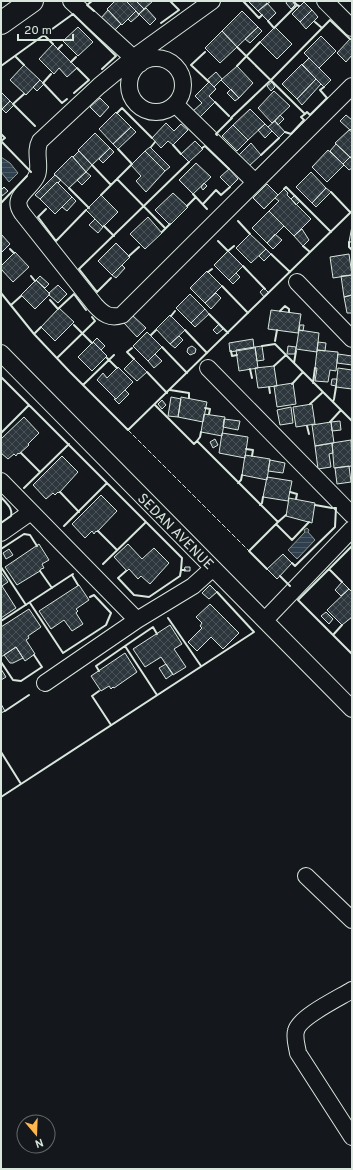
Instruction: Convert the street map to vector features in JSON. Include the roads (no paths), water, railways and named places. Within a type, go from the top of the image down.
[{"type":"street","points":[[71,1],[136,61],[156,58],[173,64],[179,71],[182,79],[180,97],[175,104],[168,109],[159,112],[150,112],[136,103],[131,96],[129,87],[136,61]]},
{"type":"street","points":[[212,1],[136,61],[99,86],[40,141],[37,148],[37,173],[35,178],[20,197],[18,206],[100,311],[111,317],[122,315],[352,86]]},
{"type":"street","points":[[325,1],[352,28]]},
{"type":"street","points":[[1,23],[25,3]]},
{"type":"street","points":[[175,104],[255,182]]},
{"type":"street","points":[[297,282],[352,339]]},
{"type":"street","name":"SEDAN AVENUE","points":[[1,353],[352,708]]},
{"type":"street","points":[[208,368],[352,515]]},
{"type":"street","points":[[1,481],[137,620]]},
{"type":"street","points":[[1,533],[32,512]]},
{"type":"street","points":[[265,620],[352,529]]},
{"type":"street","points":[[45,683],[137,620],[193,586],[213,568]]},
{"type":"street","points":[[306,876],[352,920]]},
{"type":"street","points":[[352,990],[299,1024],[295,1040],[298,1053],[352,1137]]},
{"type":"water","points":[[1,157],[10,163],[18,173],[9,182],[1,172]]},
{"type":"water","points":[[307,528],[309,530],[308,532],[315,540],[297,559],[288,550]]}]
